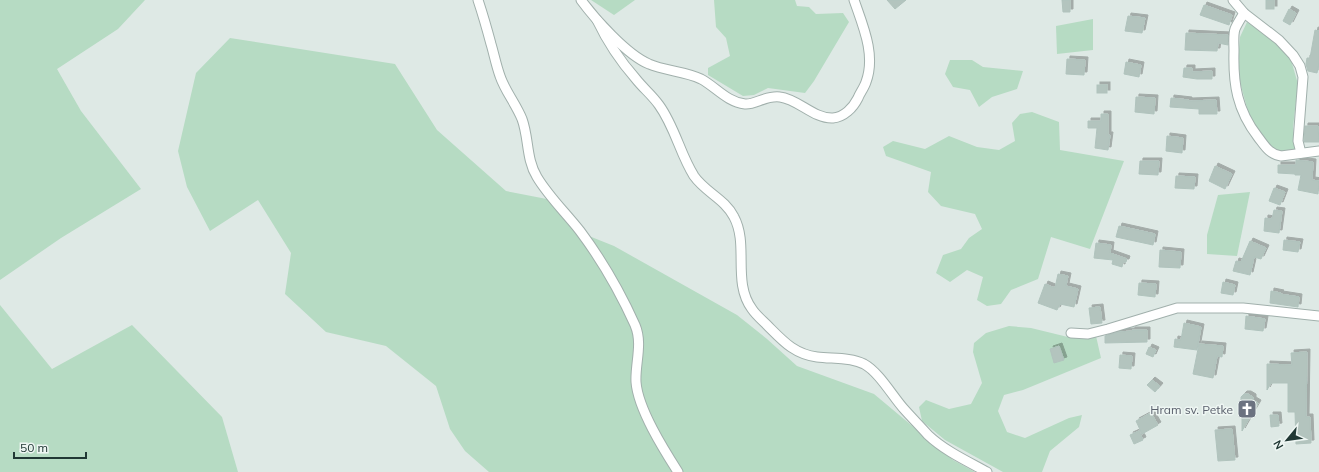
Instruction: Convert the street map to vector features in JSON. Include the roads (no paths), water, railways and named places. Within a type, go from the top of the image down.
[{"type":"street","points":[[478,0],[500,76],[522,119],[531,163],[536,176],[545,190],[576,226],[593,249],[618,292],[636,328],[639,342],[636,373],[638,395],[653,428],[678,472]]},
{"type":"street","points":[[581,0],[597,20],[634,54],[648,64],[692,75],[735,102],[747,105],[768,97],[781,97],[821,116],[832,118],[841,116],[850,110],[866,82],[870,60],[868,44],[854,0]]},
{"type":"street","points":[[1233,0],[1244,13],[1279,40],[1293,55],[1300,66],[1303,77],[1298,128],[1298,141],[1301,153]]},
{"type":"street","points":[[1244,13],[1235,30],[1234,68],[1235,85],[1241,107],[1248,124],[1270,152],[1281,156],[1319,150]]},
{"type":"street","points":[[597,20],[624,65],[659,105],[670,123],[684,159],[695,177],[705,189],[720,199],[734,217],[739,231],[742,286],[745,298],[752,310],[784,343],[797,352],[815,357],[853,361],[865,365],[877,376],[904,409],[930,436],[949,451],[988,472]]},
{"type":"street","points":[[1072,333],[1088,334],[1177,308],[1243,308],[1319,316]]},
{"type":"place","name":"Hram sv. Petke","points":[[1247,409]]}]
